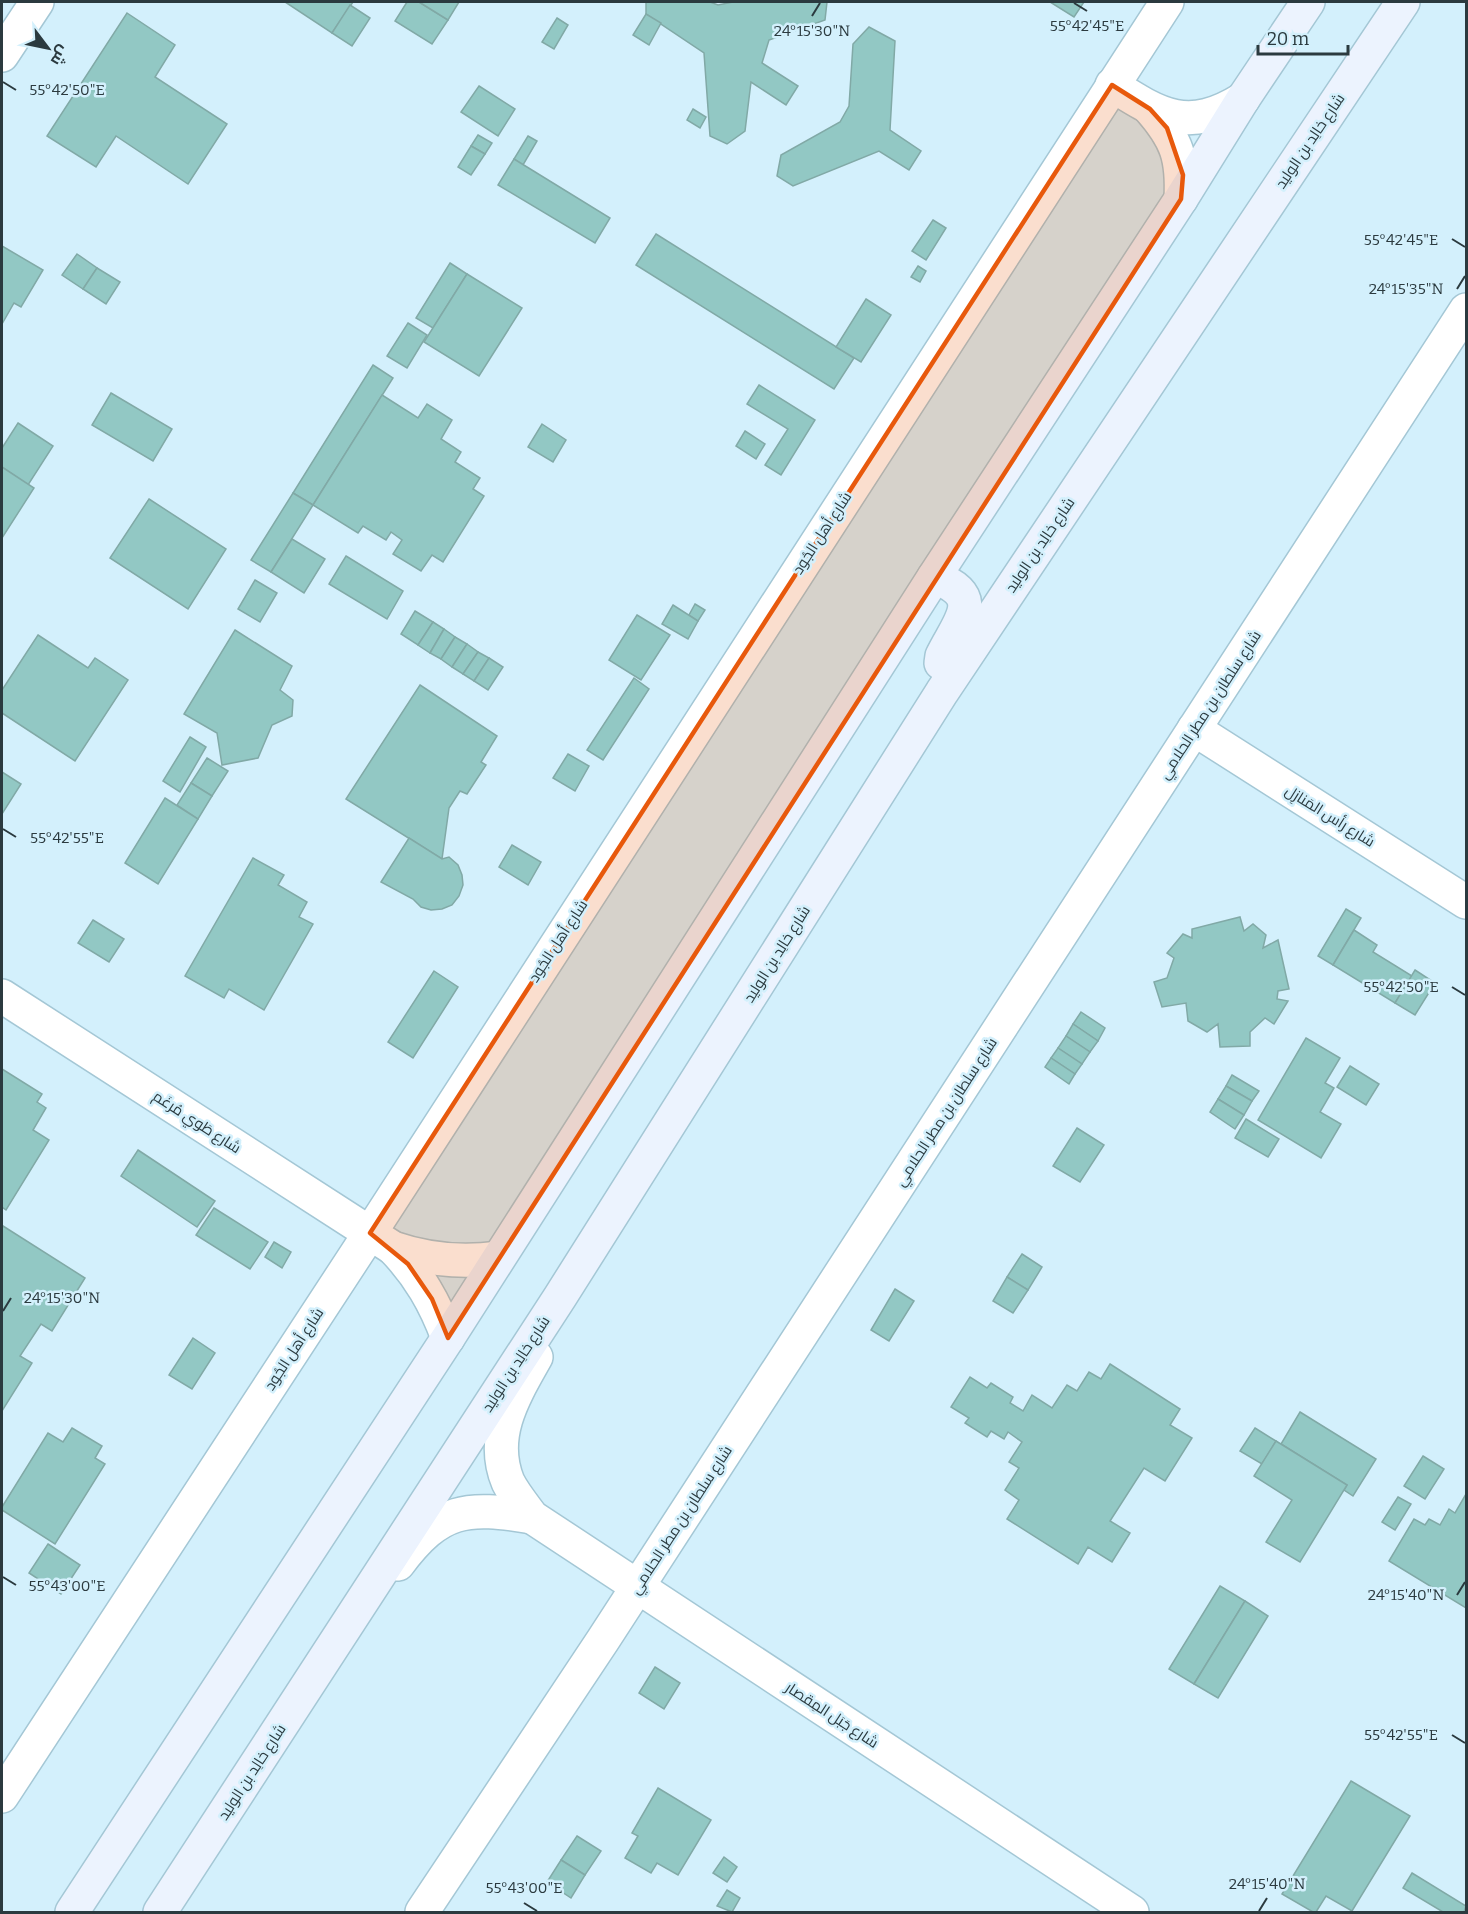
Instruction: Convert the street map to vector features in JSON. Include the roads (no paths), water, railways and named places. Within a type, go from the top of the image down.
[{"type":"street","points":[[2,55],[37,2]]},
{"type":"street","name":"شارع أهل الجُود","points":[[2,1796],[381,1240],[1112,85],[1167,2]]},
{"type":"street","points":[[72,1912],[448,1338],[934,577],[1308,2]]},
{"type":"street","name":"شارع خالِد بن الوليد","points":[[160,1912],[560,1297],[942,692],[1403,2]]},
{"type":"street","points":[[1112,85],[1150,109],[1169,116],[1198,117],[1226,109],[1243,99]]},
{"type":"street","points":[[1150,109],[1167,128],[1178,151],[1182,175],[1181,199]]},
{"type":"street","name":"شارع سلطان بن مطر الحلامي","points":[[422,1912],[637,1586],[1467,310]]},
{"type":"street","points":[[934,577],[948,582],[961,591],[965,602],[964,614],[942,656],[940,674],[942,692]]},
{"type":"street","name":"شارع رأس المَنازِل","points":[[1194,729],[1467,902]]},
{"type":"street","name":"شارع طَوي مُرغَم","points":[[2,996],[381,1240],[414,1255],[445,1260],[477,1260],[498,1257]]},
{"type":"street","name":"شارع طَوي مُرغَم","points":[[381,1240],[421,1281],[432,1299],[448,1338]]},
{"type":"street","name":"شارع جَبَل المِقصار","points":[[560,1297],[549,1332],[506,1416],[501,1453],[509,1483],[532,1517],[1132,1912]]},
{"type":"street","name":"شارع جَبَل المِقصار","points":[[331,1651],[423,1534],[442,1521],[467,1512],[495,1511],[532,1517]]}]
